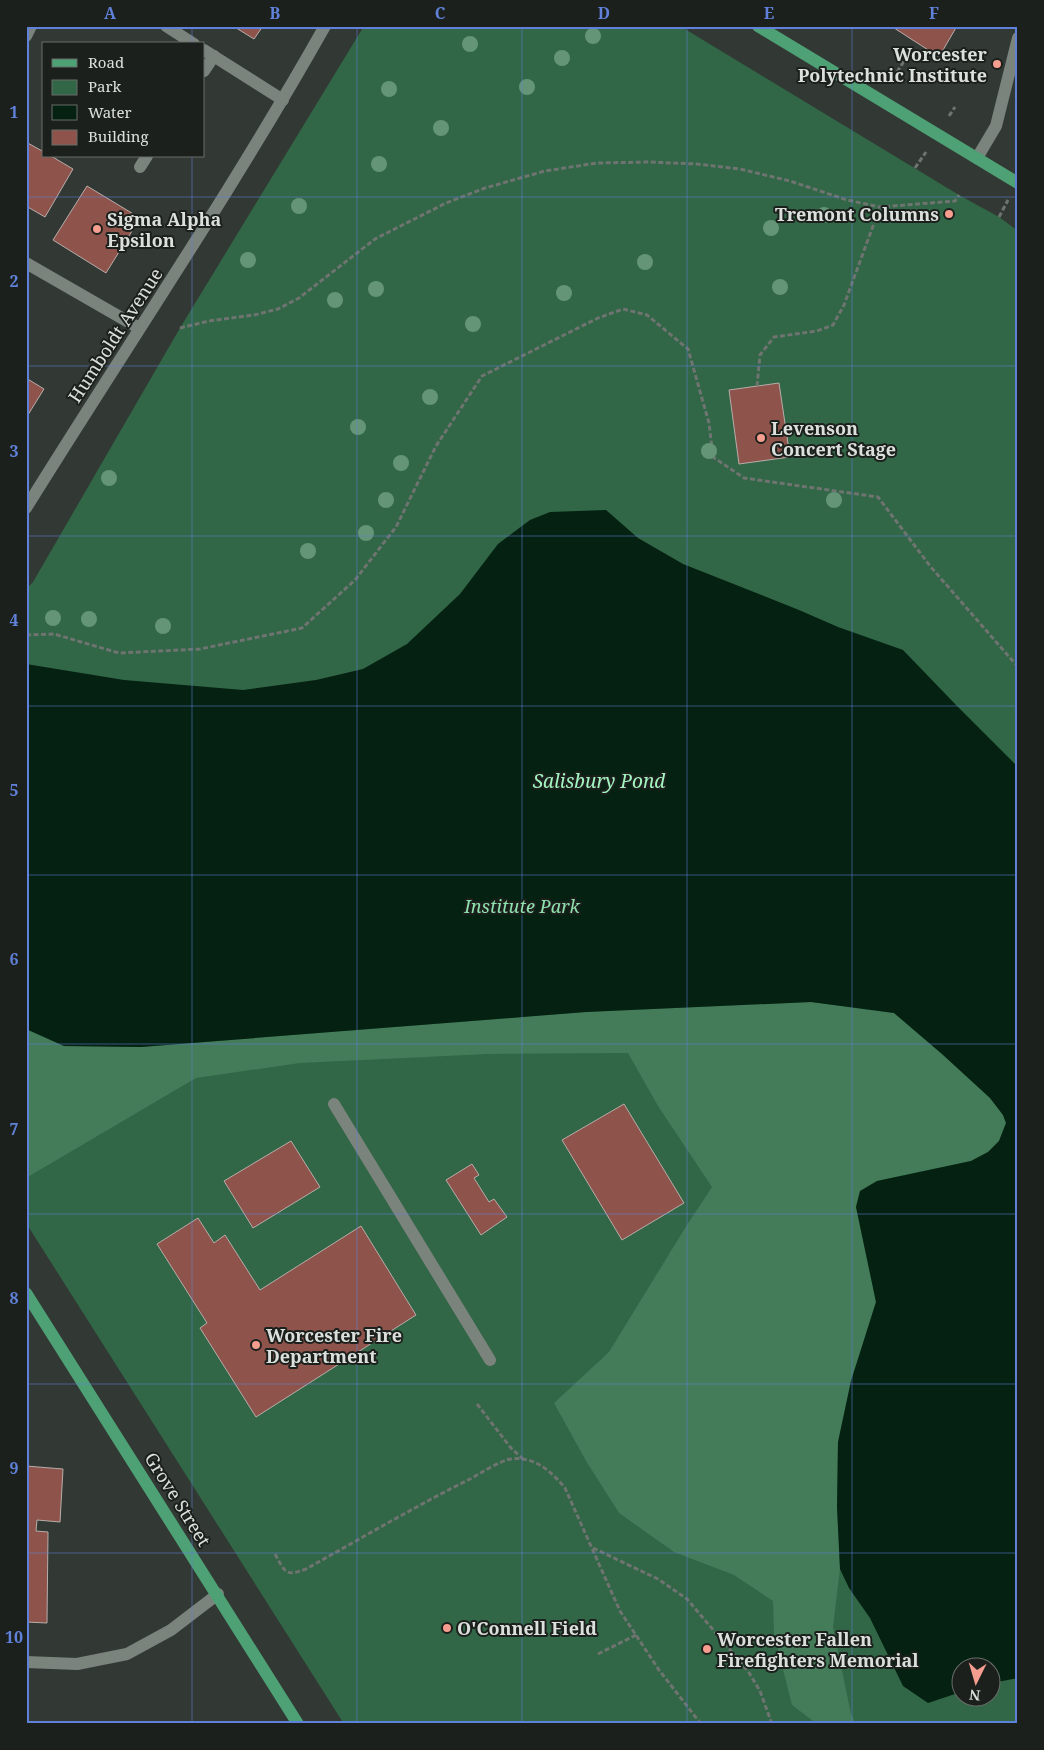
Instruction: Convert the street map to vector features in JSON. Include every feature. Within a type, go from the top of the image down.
[{"type":"main road","points":[[758,26],[1018,183]]},
{"type":"main road","name":"Grove Street","points":[[26,1293],[218,1594],[298,1724]]},
{"type":"street","points":[[26,36],[31,26]]},
{"type":"street","points":[[166,26],[191,42]]},
{"type":"street","name":"Humboldt Avenue","points":[[26,508],[283,100],[325,26]]},
{"type":"street","points":[[977,158],[996,126],[1018,38]]},
{"type":"street","points":[[205,67],[209,53],[283,100]]},
{"type":"street","points":[[26,263],[140,328]]},
{"type":"street","points":[[334,1104],[490,1360]]},
{"type":"street","points":[[26,1662],[77,1664],[127,1654],[171,1630],[218,1594]]},
{"type":"path","points":[[897,72],[910,52]]},
{"type":"path","points":[[949,116],[955,108]]},
{"type":"path","points":[[915,168],[926,151]]},
{"type":"path","points":[[180,328],[208,320],[254,315],[278,309],[298,298],[375,239],[446,202],[485,188],[545,171],[597,163],[649,162],[697,164],[740,169],[781,179],[847,200],[880,207],[955,201],[959,195]]},
{"type":"path","points":[[999,217],[1009,199]]},
{"type":"path","points":[[757,386],[760,355],[774,337],[817,331],[833,325],[844,305],[880,207]]},
{"type":"path","points":[[26,635],[54,634],[119,653],[200,649],[302,628],[355,580],[396,527],[436,446],[482,376],[598,318],[623,309],[647,315],[688,349],[709,423],[713,457],[744,478],[878,497],[930,566],[1018,667]]},
{"type":"path","points":[[477,1404],[511,1448],[523,1459]]},
{"type":"path","points":[[274,1554],[284,1570],[293,1574],[306,1569],[439,1495],[509,1459],[537,1462],[553,1474],[566,1488],[620,1611],[659,1670],[700,1724]]},
{"type":"path","points":[[593,1548],[658,1579],[687,1599],[748,1672],[760,1691],[772,1724]]},
{"type":"path","points":[[598,1654],[636,1635]]},
{"type":"green space","name":"Institute Park","points":[[364,26],[680,26],[959,195],[999,217],[1018,231],[1018,1724],[344,1724],[26,1223],[26,589],[33,582],[180,328]]},
{"type":"green space","points":[[811,1002],[894,1013],[990,1098],[1003,1115],[1006,1123],[999,1141],[988,1152],[971,1161],[877,1181],[860,1192],[856,1207],[876,1302],[851,1381],[838,1442],[837,1507],[840,1569],[833,1627],[851,1714],[856,1724],[817,1724],[792,1705],[774,1634],[773,1601],[734,1575],[674,1552],[619,1513],[586,1461],[554,1403],[609,1352],[712,1187],[658,1106],[628,1053],[488,1054],[300,1063],[196,1078],[26,1178],[26,1029],[64,1046],[141,1047],[586,1012]]},
{"type":"water","name":"Salisbury Pond","points":[[606,510],[638,538],[683,564],[838,627],[903,650],[1018,767],[1018,1678],[1002,1681],[1002,1658],[952,1658],[952,1695],[928,1703],[903,1686],[870,1618],[849,1588],[840,1569],[837,1507],[838,1442],[851,1381],[876,1302],[856,1207],[860,1191],[877,1181],[971,1161],[988,1152],[999,1141],[1006,1123],[1003,1115],[990,1098],[894,1013],[811,1002],[586,1012],[141,1047],[64,1046],[26,1029],[26,664],[124,680],[243,690],[316,680],[363,669],[407,644],[460,594],[498,544],[530,520],[550,512]]},
{"type":"building","points":[[233,26],[263,26],[254,39]]},
{"type":"building","points":[[891,26],[957,26],[939,57]]},
{"type":"building","points":[[26,142],[42,151],[42,158],[54,158],[73,169],[45,217],[26,206]]},
{"type":"building","name":"Sigma Alpha Epsilon","points":[[87,186],[140,218],[106,273],[53,240]]},
{"type":"building","points":[[26,378],[44,389],[26,418]]},
{"type":"building","name":"Levenson Concert Stage","points":[[779,383],[790,457],[739,464],[729,390]]},
{"type":"building","points":[[624,1104],[684,1203],[622,1240],[562,1140]]},
{"type":"building","points":[[291,1141],[320,1187],[253,1228],[224,1181]]},
{"type":"building","points":[[472,1164],[479,1175],[474,1178],[489,1202],[494,1199],[507,1217],[481,1235],[446,1180]]},
{"type":"building","points":[[198,1218],[214,1243],[225,1235],[260,1290],[361,1226],[416,1315],[256,1417],[200,1328],[207,1323],[157,1244]]},
{"type":"building","points":[[26,1466],[63,1469],[60,1522],[37,1520],[36,1531],[48,1532],[47,1623],[26,1622]]},
{"type":"place","name":"Worcester Polytechnic Institute","points":[[997,64]]},
{"type":"place","name":"Tremont Columns","points":[[949,214]]},
{"type":"place","name":"Sigma Alpha Epsilon","points":[[97,229]]},
{"type":"place","name":"Levenson Concert Stage","points":[[761,438]]},
{"type":"place","name":"Worcester Fire Department","points":[[256,1345]]},
{"type":"place","name":"O'Connell Field","points":[[447,1628]]},
{"type":"place","name":"Worcester Fallen Firefighters Memorial","points":[[707,1649]]}]
